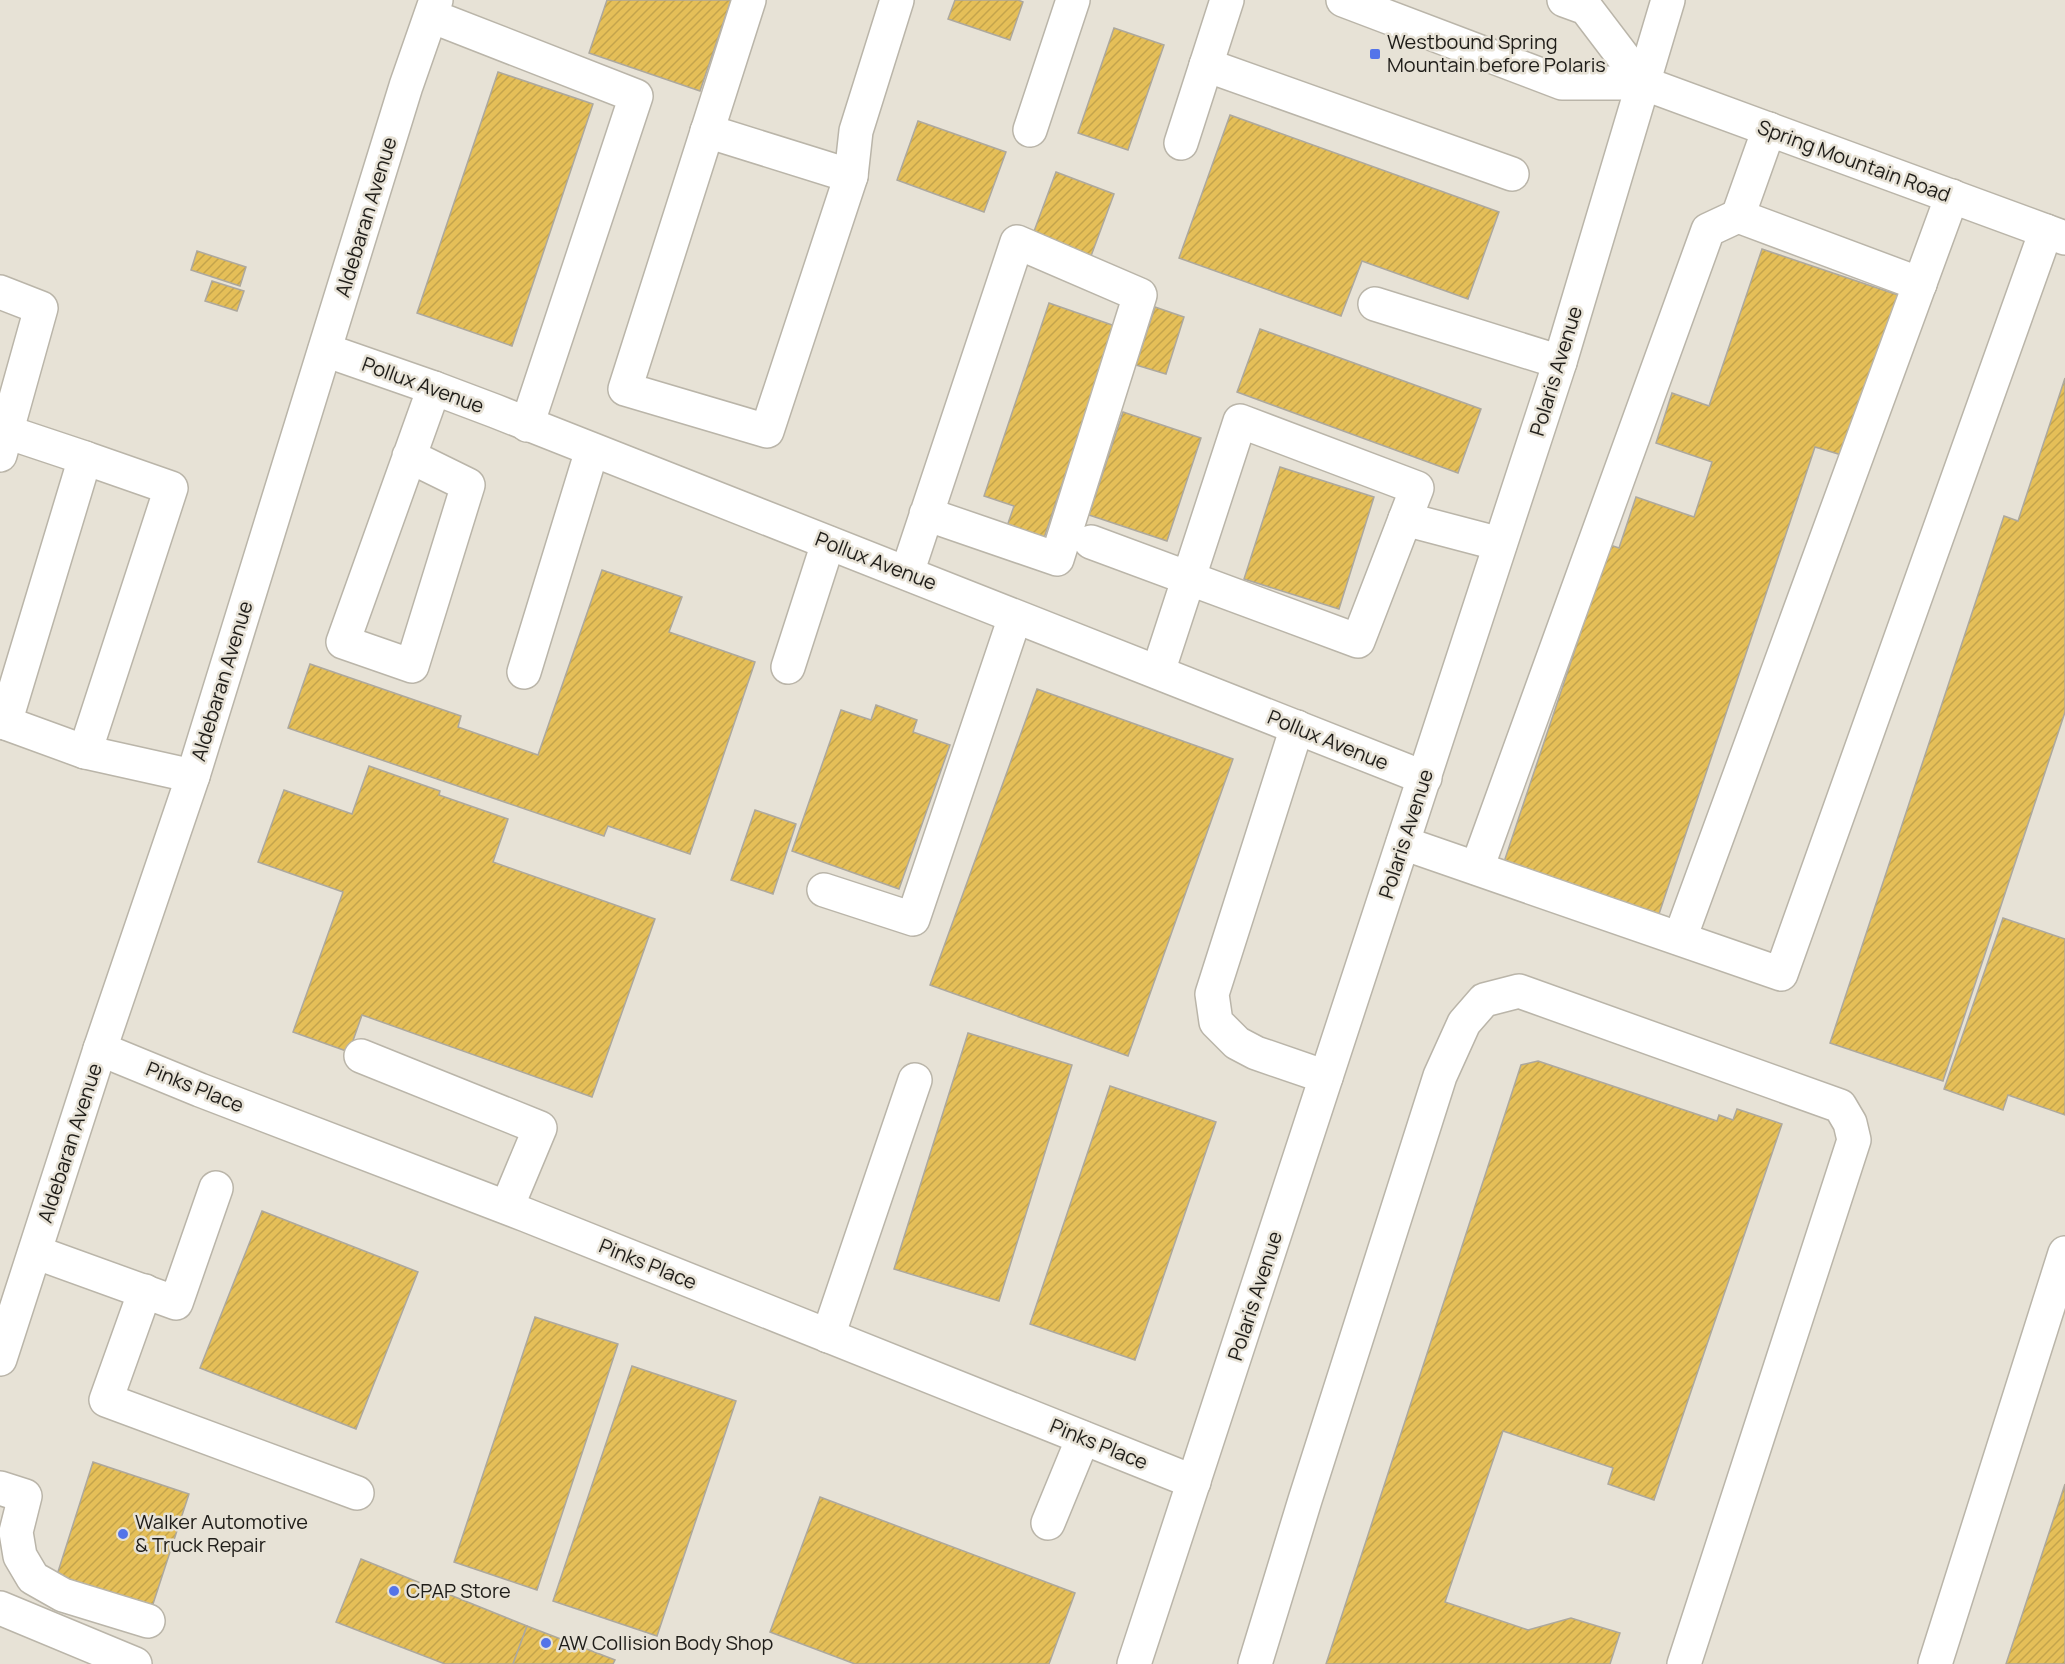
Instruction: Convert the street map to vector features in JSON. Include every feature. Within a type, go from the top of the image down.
[{"type":"street","points":[[750,0],[625,389],[767,431],[851,176],[856,130],[897,0]]},
{"type":"street","points":[[1030,130],[1073,0]]},
{"type":"street","points":[[1181,143],[1227,0]]},
{"type":"street","name":"Spring Mountain Road","points":[[1343,0],[1562,83],[1644,84],[2055,234]]},
{"type":"street","points":[[1564,0],[1586,8],[1644,84]]},
{"type":"street","name":"Polaris Avenue","points":[[1134,1664],[1560,362],[1668,0]]},
{"type":"street","points":[[433,8],[636,96],[527,424]]},
{"type":"street","name":"Aldebaran Avenue","points":[[0,1359],[100,1049],[193,776],[406,86],[433,8]]},
{"type":"street","points":[[1206,65],[1512,174]]},
{"type":"street","points":[[1477,868],[1708,230],[1738,216],[1769,129]]},
{"type":"street","points":[[708,131],[851,176]]},
{"type":"street","points":[[1680,938],[1952,196]]},
{"type":"street","points":[[1738,216],[1920,284]]},
{"type":"street","points":[[1403,843],[1781,974],[2055,234]]},
{"type":"street","points":[[907,573],[926,514],[1017,242],[1140,295],[1057,559],[926,514]]},
{"type":"street","points":[[0,292],[41,308],[3,443],[85,458],[171,488],[85,752]]},
{"type":"street","points":[[1375,304],[1560,362]]},
{"type":"street","name":"Pollux Avenue","points":[[325,350],[434,388],[527,424],[1425,778]]},
{"type":"street","points":[[409,456],[468,485],[412,666],[343,642],[409,456],[434,388]]},
{"type":"street","points":[[1091,542],[1188,578],[1358,641],[1417,488],[1240,421],[1188,578],[1158,672]]},
{"type":"street","points":[[524,672],[592,450]]},
{"type":"street","points":[[85,458],[3,722],[85,752],[193,776]]},
{"type":"street","points":[[1405,519],[1500,544]]},
{"type":"street","points":[[788,667],[828,543]]},
{"type":"street","points":[[824,890],[913,919],[1016,616]]},
{"type":"street","points":[[1297,727],[1212,994],[1216,1022],[1237,1043],[1256,1053],[1326,1077]]},
{"type":"street","points":[[1255,1664],[1308,1489],[1440,1076],[1464,1023],[1484,1000],[1520,991],[1840,1106],[1850,1123],[1854,1140],[1684,1664]]},
{"type":"street","name":"Pinks Place","points":[[100,1049],[200,1090],[507,1208],[1194,1482]]},
{"type":"street","points":[[362,1056],[540,1128],[507,1208]]},
{"type":"street","points":[[828,1336],[915,1080]]},
{"type":"street","points":[[35,1252],[176,1303],[216,1188]]},
{"type":"street","points":[[1935,1664],[2065,1252]]},
{"type":"street","points":[[145,1291],[106,1400],[357,1493]]},
{"type":"street","points":[[1048,1523],[1083,1438]]},
{"type":"street","points":[[0,1488],[26,1496],[16,1532],[20,1556],[33,1578],[63,1595],[148,1621]]},
{"type":"street","points":[[0,1608],[135,1664]]},
{"type":"building","points":[[607,0],[731,0],[700,91],[589,53]]},
{"type":"building","points":[[955,0],[1018,0],[1023,2],[1010,40],[948,19]]},
{"type":"building","points":[[1114,28],[1164,45],[1128,150],[1078,133]]},
{"type":"building","points":[[498,72],[593,104],[512,346],[417,313]]},
{"type":"building","points":[[1230,115],[1499,212],[1468,299],[1362,261],[1341,316],[1179,258]]},
{"type":"building","points":[[918,121],[1006,152],[984,212],[897,180]]},
{"type":"building","points":[[1056,172],[1114,194],[1091,256],[1033,234]]},
{"type":"building","points":[[1762,249],[1898,295],[1845,456],[1815,447],[1659,914],[1504,862],[1610,545],[1619,548],[1636,497],[1694,517],[1712,462],[1656,443],[1672,393],[1709,406]]},
{"type":"building","points":[[197,251],[246,267],[240,286],[191,270]]},
{"type":"building","points":[[212,281],[244,291],[237,311],[205,301]]},
{"type":"building","points":[[1049,303],[1115,326],[1042,544],[1005,532],[1014,506],[984,496]]},
{"type":"building","points":[[1155,307],[1184,317],[1166,374],[1136,365]]},
{"type":"building","points":[[1260,329],[1481,409],[1458,473],[1237,392]]},
{"type":"building","points":[[2065,378],[2065,712],[1943,1081],[1830,1043],[2004,516],[2018,521]]},
{"type":"building","points":[[1123,412],[1201,438],[1167,541],[1089,515]]},
{"type":"building","points":[[1280,467],[1374,497],[1339,609],[1244,579]]},
{"type":"building","points":[[602,570],[682,597],[669,632],[755,662],[690,854],[608,826],[604,836],[288,728],[310,664],[461,716],[458,727],[538,755]]},
{"type":"building","points":[[1037,689],[1233,759],[1128,1056],[930,985]]},
{"type":"building","points":[[876,705],[917,720],[913,732],[950,745],[899,889],[792,851],[841,710],[871,720]]},
{"type":"building","points":[[369,766],[440,791],[439,795],[508,819],[493,862],[655,919],[592,1097],[362,1015],[349,1052],[293,1032],[343,892],[258,862],[284,790],[352,814]]},
{"type":"building","points":[[755,810],[796,824],[773,894],[731,880]]},
{"type":"building","points":[[2003,918],[2065,939],[2065,1115],[2008,1095],[2003,1110],[1944,1089]]},
{"type":"building","points":[[968,1033],[1072,1065],[999,1301],[894,1269]]},
{"type":"building","points":[[1538,1061],[1717,1121],[1719,1115],[1733,1120],[1737,1109],[1782,1124],[1654,1500],[1608,1484],[1613,1468],[1503,1431],[1445,1602],[1528,1630],[1571,1618],[1620,1633],[1610,1664],[1326,1664],[1521,1065]]},
{"type":"building","points":[[1110,1086],[1216,1122],[1135,1360],[1030,1324]]},
{"type":"building","points":[[262,1211],[418,1272],[356,1429],[200,1368]]},
{"type":"building","points":[[535,1317],[618,1344],[537,1590],[454,1562]]},
{"type":"building","points":[[632,1366],[736,1401],[657,1636],[553,1601]]},
{"type":"building","name":"Walker Automotive & Truck Repair","points":[[93,1462],[189,1494],[152,1607],[57,1575]]},
{"type":"building","points":[[2065,1484],[2065,1664],[2006,1664]]},
{"type":"building","points":[[820,1497],[1075,1593],[1049,1664],[855,1664],[770,1632]]},
{"type":"building","name":"CPAP Store","points":[[361,1559],[527,1626],[513,1664],[445,1664],[336,1622]]},
{"type":"building","name":"AW Collision Body Shop","points":[[527,1626],[615,1660],[613,1664],[513,1664]]},
{"type":"place","name":"Westbound Spring Mountain before Polaris","points":[[1375,54]]},
{"type":"place","name":"Walker Automotive & Truck Repair","points":[[123,1534]]},
{"type":"place","name":"CPAP Store","points":[[394,1591]]},
{"type":"place","name":"AW Collision Body Shop","points":[[546,1643]]}]
